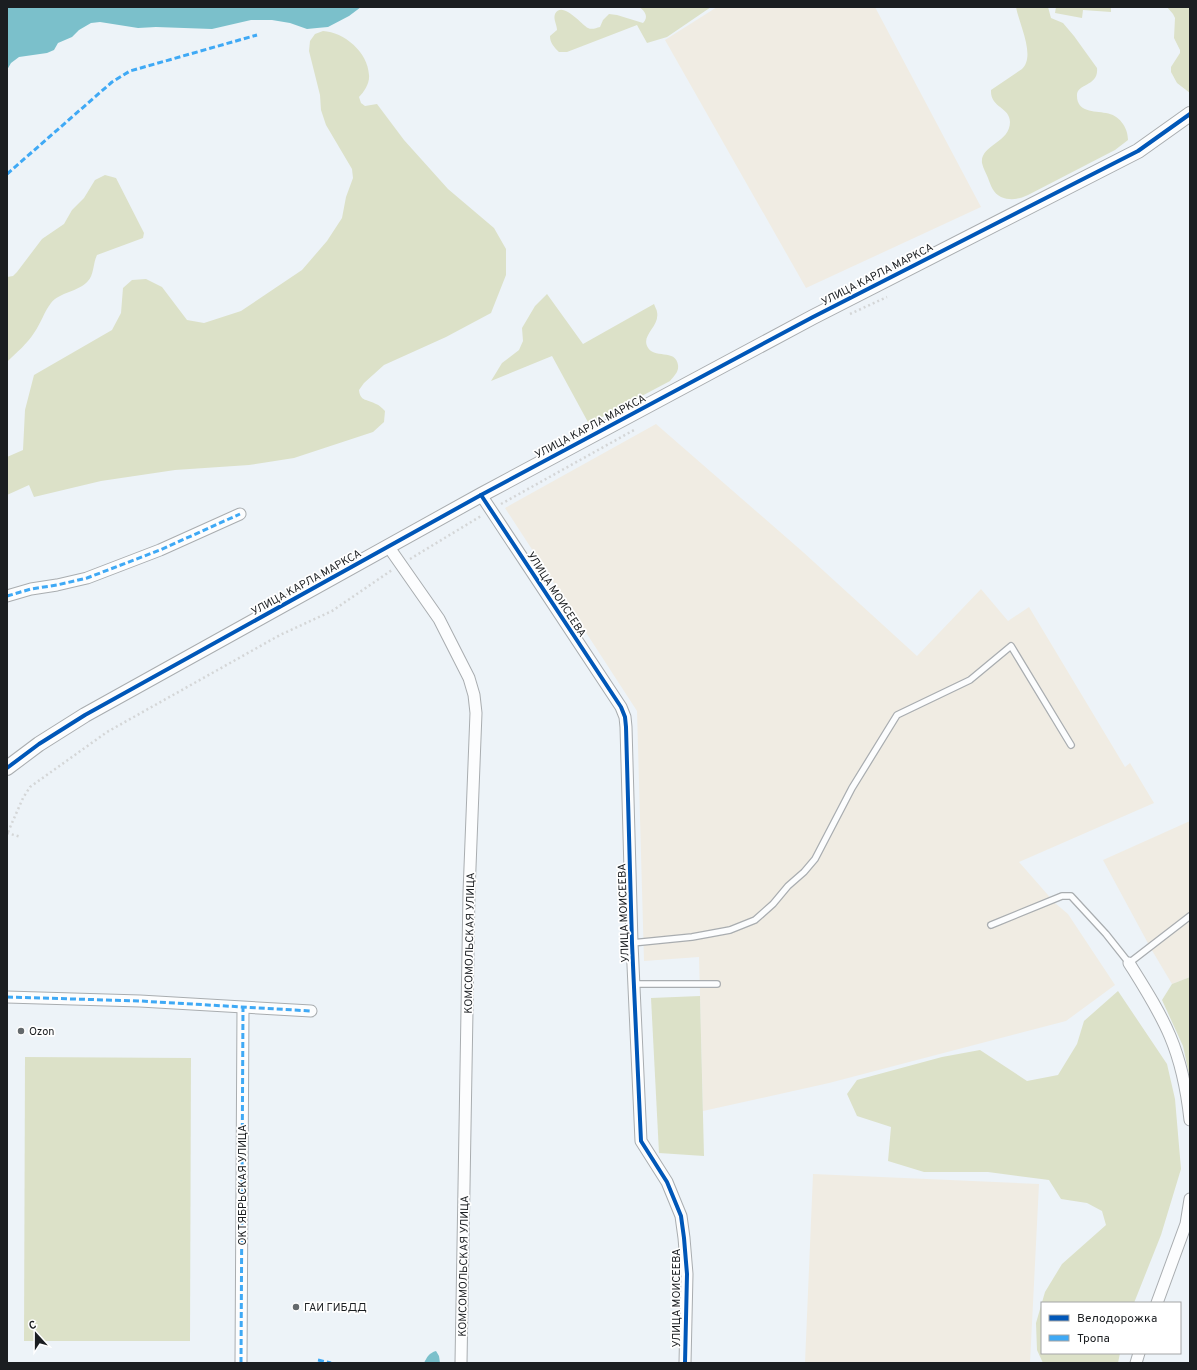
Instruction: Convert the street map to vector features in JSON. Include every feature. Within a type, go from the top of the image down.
[{"type":"street","name":"УЛИЦА КАРЛА МАРКСА","points":[[7,768],[39,744],[85,715],[388,546],[813,317],[1138,151],[1190,114]]},
{"type":"street","name":"УЛИЦА МОИСЕЕВА","points":[[481,495],[616,700],[625,717],[632,943],[641,1141],[667,1182],[681,1216],[687,1274],[685,1363]]},
{"type":"street","points":[[7,596],[31,589],[87,578],[160,550],[240,514]]},
{"type":"street","name":"КОМСОМОЛЬСКАЯ УЛИЦА","points":[[388,546],[439,619],[469,678],[474,694],[476,713],[469,900],[461,1363]]},
{"type":"street","points":[[1130,963],[1160,1015],[1170,1036],[1177,1055],[1188,1103],[1190,1120]]},
{"type":"street","points":[[7,997],[140,1001],[243,1008],[311,1010]]},
{"type":"street","name":"ОКТЯБРЬСКАЯ УЛИЦА","points":[[241,1363],[243,1008]]},
{"type":"street","points":[[1157,1302],[1188,1224],[1190,1199]]},
{"type":"lane","points":[[632,943],[692,937],[730,930],[755,920],[773,904],[788,886],[804,872],[815,859],[852,788],[897,715],[970,680],[1011,646],[1071,745]]},
{"type":"lane","points":[[991,925],[1062,896],[1071,896],[1130,963],[1190,916]]},
{"type":"lane","points":[[635,984],[717,984]]},
{"type":"path","points":[[846,316],[887,297]]},
{"type":"path","points":[[21,837],[7,833],[23,798],[30,787],[107,732],[280,635],[332,611],[401,564],[491,510],[635,429]]},
{"type":"shaded area","points":[[717,7],[875,7],[981,207],[806,288],[665,40]]},
{"type":"shaded area","points":[[656,424],[803,552],[917,656],[981,589],[1008,621],[1029,607],[1125,767],[1130,763],[1154,803],[1019,862],[1055,903],[1068,914],[1115,985],[1066,1021],[829,1083],[703,1111],[699,957],[644,961],[637,711],[505,508]]},
{"type":"shaded area","points":[[1190,821],[1190,977],[1172,984],[1150,947],[1103,860]]},
{"type":"shaded area","points":[[813,1174],[1039,1184],[1030,1363],[805,1363]]},
{"type":"green space","points":[[639,7],[711,7],[667,37],[647,43],[637,25],[567,52],[559,52],[551,41],[550,36],[557,30],[555,14],[558,10],[567,11],[588,28],[592,29],[600,27],[603,20],[609,14],[643,23],[646,19],[646,14]]},
{"type":"green space","points":[[1016,7],[1048,7],[1051,18],[1063,23],[1074,36],[1097,68],[1095,79],[1078,92],[1077,96],[1080,105],[1087,110],[1115,116],[1122,122],[1128,135],[1128,140],[1115,150],[1028,195],[1012,199],[1001,197],[994,191],[982,163],[986,152],[1005,135],[1009,129],[1010,122],[1007,113],[994,100],[991,90],[1022,69],[1026,63],[1027,48]]},
{"type":"green space","points":[[1056,7],[1111,7],[1111,12],[1083,10],[1082,18],[1055,13]]},
{"type":"green space","points":[[1167,7],[1190,7],[1190,93],[1177,83],[1171,72],[1171,67],[1180,53],[1180,50],[1174,38],[1175,18]]},
{"type":"green space","points":[[323,31],[331,32],[347,39],[360,51],[368,67],[369,75],[369,81],[363,93],[359,97],[361,103],[365,106],[377,104],[404,140],[448,189],[494,228],[506,249],[506,275],[491,313],[446,337],[384,365],[364,383],[359,390],[361,397],[365,400],[373,402],[385,411],[384,422],[373,432],[294,458],[249,465],[175,470],[101,481],[34,497],[29,485],[7,495],[7,457],[23,450],[25,410],[34,375],[112,330],[121,313],[123,288],[132,280],[146,279],[162,287],[187,320],[204,323],[241,311],[302,270],[327,241],[342,218],[346,197],[353,178],[352,169],[326,125],[321,110],[320,95],[309,51],[310,41],[315,34]]},
{"type":"green space","points":[[105,175],[116,178],[144,233],[143,238],[97,255],[88,281],[79,288],[59,296],[51,303],[31,337],[7,362],[7,277],[13,276],[17,272],[42,239],[64,224],[72,210],[84,198],[95,180]]},
{"type":"green space","points":[[547,294],[583,344],[654,304],[657,311],[657,317],[656,322],[647,338],[647,346],[654,352],[673,357],[678,365],[676,374],[670,381],[589,424],[552,356],[491,381],[502,363],[519,350],[523,341],[522,328],[535,306]]},
{"type":"green space","points":[[1190,977],[1190,1079],[1183,1046],[1162,1000],[1172,984]]},
{"type":"green space","points":[[1118,991],[1167,1064],[1175,1099],[1181,1169],[1161,1235],[1134,1302],[1042,1302],[1045,1292],[1062,1264],[1106,1225],[1102,1211],[1087,1203],[1061,1199],[1049,1180],[988,1172],[924,1172],[888,1161],[891,1127],[857,1116],[847,1094],[857,1080],[942,1057],[980,1050],[1027,1081],[1058,1075],[1077,1044],[1084,1021]]},
{"type":"green space","points":[[700,996],[704,1156],[659,1153],[651,998]]},
{"type":"green space","points":[[25,1057],[191,1058],[190,1341],[24,1341]]},
{"type":"green space","points":[[1041,1306],[1041,1354],[1120,1354],[1118,1363],[1043,1363],[1037,1350],[1036,1323]]},
{"type":"water","points":[[7,7],[361,7],[349,16],[328,27],[307,29],[290,23],[272,20],[251,20],[212,29],[156,27],[138,28],[100,22],[91,23],[79,30],[72,37],[58,43],[54,50],[47,53],[19,57],[11,63],[7,70]]},
{"type":"water","points":[[436,1351],[439,1356],[440,1363],[424,1363],[428,1356]]},
{"type":"marked path","points":[[7,174],[112,82],[130,71],[257,35]]},
{"type":"marked path","points":[[7,596],[31,589],[87,578],[160,550],[240,514]]},
{"type":"marked path","points":[[7,997],[140,1001],[311,1011]]},
{"type":"marked path","points":[[241,1363],[243,1008]]},
{"type":"marked path","points":[[318,1360],[331,1363]]},
{"type":"cycle path","points":[[7,768],[39,744],[85,715],[481,495],[813,317],[1138,151],[1190,114]]},
{"type":"cycle path","points":[[481,495],[621,707],[625,717],[632,943],[641,1141],[667,1182],[681,1216],[687,1274],[685,1363]]},
{"type":"place","name":"Ozon","points":[[21,1031]]},
{"type":"place","name":"ГАИ ГИБДД","points":[[296,1307]]}]
